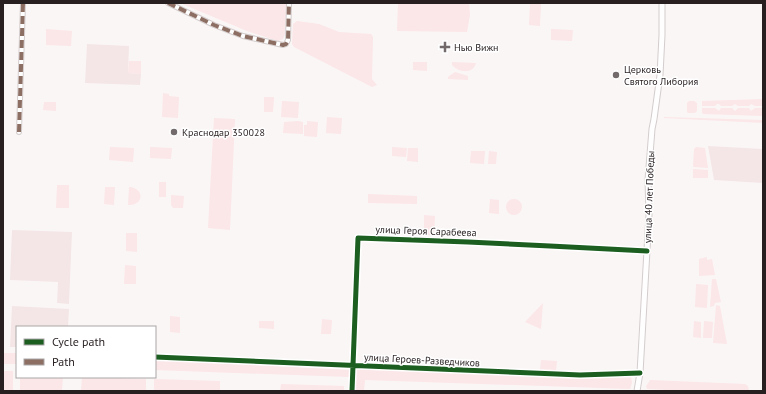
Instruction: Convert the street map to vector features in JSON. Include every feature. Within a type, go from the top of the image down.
[{"type":"street","points":[[19,132],[23,3]]},
{"type":"street","points":[[168,3],[214,25],[243,36],[283,45],[286,44],[288,40],[289,3]]},
{"type":"street","name":"улица 40 лет Победы","points":[[637,391],[640,373],[649,215],[648,180],[652,128],[660,70],[662,3]]},
{"type":"street","name":"улица Героя Сарабеева","points":[[352,391],[358,238],[647,251]]},
{"type":"street","name":"улица Героев-Разведчиков","points":[[156,357],[557,374],[640,373]]},
{"type":"shaded area","points":[[180,3],[286,3],[285,34],[283,39],[278,41],[247,31]]},
{"type":"shaded area","points":[[398,3],[469,3],[470,15],[467,32],[397,31]]},
{"type":"shaded area","points":[[530,3],[541,4],[540,26],[529,25]]},
{"type":"shaded area","points":[[297,21],[319,24],[339,32],[371,34],[373,37],[372,79],[377,85],[372,87],[294,47],[292,44],[293,24]]},
{"type":"shaded area","points":[[46,29],[72,31],[71,46],[46,45]]},
{"type":"shaded area","points":[[551,29],[573,30],[572,41],[551,40]]},
{"type":"shaded area","points":[[87,44],[129,46],[128,73],[141,74],[140,85],[85,83]]},
{"type":"shaded area","points":[[129,61],[141,61],[141,74],[128,73]]},
{"type":"shaded area","points":[[413,62],[427,62],[427,71],[413,70]]},
{"type":"shaded area","points":[[452,62],[476,63],[469,71],[461,71],[452,65]]},
{"type":"shaded area","points":[[455,72],[468,76],[468,80],[448,79],[448,77]]},
{"type":"shaded area","points":[[163,93],[169,94],[169,96],[179,97],[178,118],[162,117]]},
{"type":"shaded area","points":[[264,97],[274,97],[273,112],[264,112]]},
{"type":"shaded area","points":[[763,99],[763,106],[755,106],[751,104],[749,106],[738,106],[735,104],[732,106],[721,106],[717,104],[715,106],[702,106],[702,101]]},
{"type":"shaded area","points":[[282,101],[299,102],[298,118],[281,117]]},
{"type":"shaded area","points":[[689,101],[694,101],[697,103],[697,111],[695,113],[687,112],[687,103]]},
{"type":"shaded area","points":[[44,102],[56,102],[56,111],[43,110]]},
{"type":"shaded area","points":[[702,108],[715,108],[719,111],[721,108],[732,108],[735,111],[738,108],[749,108],[751,111],[755,108],[763,108],[763,116],[704,114],[702,113]]},
{"type":"shaded area","points":[[327,117],[342,118],[341,134],[326,133]]},
{"type":"shaded area","points":[[214,118],[235,119],[230,230],[208,228]]},
{"type":"shaded area","points":[[664,118],[763,120],[763,123]]},
{"type":"shaded area","points":[[307,121],[318,122],[317,137],[304,136],[304,125],[307,125]]},
{"type":"shaded area","points":[[284,122],[303,122],[303,134],[283,133]]},
{"type":"shaded area","points":[[708,146],[763,149],[763,183],[714,180]]},
{"type":"shaded area","points":[[110,147],[134,148],[133,162],[109,160]]},
{"type":"shaded area","points":[[150,147],[172,148],[171,159],[150,158]]},
{"type":"shaded area","points":[[392,147],[407,148],[406,157],[392,156]]},
{"type":"shaded area","points":[[696,147],[705,148],[708,168],[693,167],[694,149]]},
{"type":"shaded area","points":[[408,148],[418,148],[418,162],[407,161]]},
{"type":"shaded area","points":[[471,151],[485,151],[484,164],[470,163]]},
{"type":"shaded area","points":[[489,151],[497,152],[496,164],[488,164]]},
{"type":"shaded area","points":[[693,169],[708,170],[708,178],[693,178]]},
{"type":"shaded area","points":[[159,182],[166,182],[166,197],[159,197]]},
{"type":"shaded area","points":[[57,185],[69,185],[69,208],[56,208]]},
{"type":"shaded area","points":[[105,187],[115,187],[114,205],[104,204]]},
{"type":"shaded area","points":[[129,187],[138,190],[140,193],[140,200],[133,205],[128,205]]},
{"type":"shaded area","points":[[368,194],[417,196],[417,204],[368,203]]},
{"type":"shaded area","points":[[171,195],[184,196],[183,208],[173,208],[171,205]]},
{"type":"shaded area","points":[[490,199],[499,200],[499,214],[489,213]]},
{"type":"shaded area","points":[[514,199],[521,204],[522,207],[517,214],[514,215],[507,210],[506,207],[511,200]]},
{"type":"shaded area","points":[[424,215],[435,216],[434,235],[424,235]]},
{"type":"shaded area","points":[[12,230],[72,232],[69,304],[57,303],[58,282],[10,280]]},
{"type":"shaded area","points":[[126,233],[137,233],[137,252],[126,251]]},
{"type":"shaded area","points":[[707,257],[707,260],[712,259],[715,275],[699,276],[699,259]]},
{"type":"shaded area","points":[[125,265],[136,266],[136,284],[124,284]]},
{"type":"shaded area","points":[[712,279],[716,279],[721,302],[715,303],[714,306],[710,307]]},
{"type":"shaded area","points":[[696,284],[708,285],[707,308],[695,307]]},
{"type":"shaded area","points":[[543,303],[541,329],[525,322]]},
{"type":"shaded area","points":[[716,305],[720,306],[727,344],[713,343]]},
{"type":"shaded area","points":[[12,306],[69,309],[68,326],[16,326],[16,347],[10,347]]},
{"type":"shaded area","points":[[170,316],[180,317],[180,333],[170,332]]},
{"type":"shaded area","points":[[322,319],[332,320],[331,334],[321,334]]},
{"type":"shaded area","points":[[259,321],[274,321],[274,329],[259,328]]},
{"type":"shaded area","points":[[694,321],[701,322],[701,338],[693,337]]},
{"type":"shaded area","points":[[704,321],[713,322],[712,338],[703,338]]},
{"type":"shaded area","points":[[3,353],[16,353],[16,364],[3,364]]},
{"type":"shaded area","points":[[156,360],[350,370],[349,377],[156,370]]},
{"type":"shaded area","points":[[541,360],[557,361],[556,371],[540,370]]},
{"type":"shaded area","points":[[364,363],[566,376],[631,375],[632,383],[630,389],[365,380],[364,391],[355,391],[355,367],[364,368]]},
{"type":"shaded area","points":[[3,371],[13,371],[13,391],[3,391]]},
{"type":"shaded area","points":[[20,378],[63,378],[62,391],[20,391]]},
{"type":"shaded area","points":[[82,378],[146,379],[146,391],[81,391]]},
{"type":"shaded area","points":[[154,379],[220,381],[220,391],[154,391]]},
{"type":"shaded area","points":[[650,380],[745,384],[748,386],[749,391],[687,391],[647,389],[646,386]]},
{"type":"shaded area","points":[[281,384],[344,386],[344,391],[280,391]]},
{"type":"marked path","points":[[19,132],[23,3]]},
{"type":"marked path","points":[[168,3],[214,25],[243,36],[283,45],[286,44],[288,40],[289,3]]},
{"type":"cycle path","points":[[352,391],[358,238],[647,251]]},
{"type":"cycle path","points":[[156,357],[580,375],[640,373]]},
{"type":"place","name":"Нью Вижн","points":[[445,47]]},
{"type":"place","name":"Церковь Святого Либория","points":[[616,75]]},
{"type":"place","name":"Краснодар 350028","points":[[174,132]]}]
